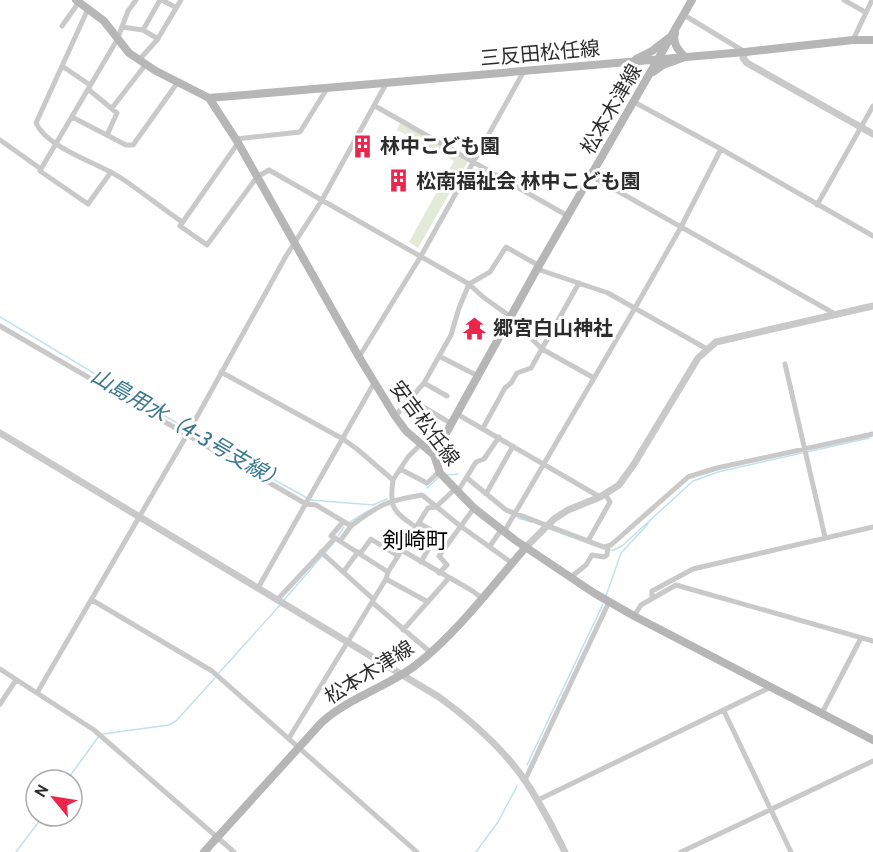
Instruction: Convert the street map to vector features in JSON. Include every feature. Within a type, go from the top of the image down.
[{"type":"main road","name":"松本木津線","points":[[434,455],[537,269],[692,0]]},
{"type":"main road","name":"安吉松任線","points":[[84,3],[104,21],[129,53],[209,98],[237,141],[359,357],[395,416],[406,431],[434,455],[442,474],[474,508],[503,531],[609,602],[873,740]]},
{"type":"main road","points":[[647,80],[663,65],[685,57],[674,43],[675,31]]},
{"type":"main road","points":[[632,61],[652,51],[675,31]]},
{"type":"main road","name":"三反田松任線","points":[[209,98],[873,40]]},
{"type":"main road","points":[[632,61],[645,64],[648,71],[647,80]]},
{"type":"main road","name":"松本木津線","points":[[204,852],[322,722],[339,708],[401,675],[430,652],[482,598],[526,547]]},
{"type":"street","points":[[0,140],[41,169],[117,40],[128,11],[136,0]]},
{"type":"street","points":[[143,30],[161,0],[176,7]]},
{"type":"street","points":[[112,108],[181,0]]},
{"type":"street","points":[[844,0],[865,12]]},
{"type":"street","points":[[853,40],[872,0]]},
{"type":"street","points":[[62,26],[84,3]]},
{"type":"street","points":[[84,3],[62,66],[36,123],[39,131],[57,144],[111,172],[182,222]]},
{"type":"street","points":[[684,15],[745,52],[743,58],[747,63],[873,134]]},
{"type":"street","points":[[122,27],[143,30],[158,39]]},
{"type":"street","points":[[62,66],[117,113],[107,135]]},
{"type":"street","points":[[359,357],[421,256],[524,71]]},
{"type":"street","points":[[72,117],[126,145],[135,144],[178,82]]},
{"type":"street","points":[[37,693],[295,243],[322,200],[387,82]]},
{"type":"street","points":[[328,87],[300,132],[237,141],[180,226],[207,245],[256,177],[269,170],[469,285],[542,349],[594,378]]},
{"type":"street","points":[[634,102],[721,148],[873,236]]},
{"type":"street","points":[[375,106],[568,216]]},
{"type":"street","points":[[818,205],[873,106]]},
{"type":"street","points":[[490,546],[514,516],[635,308],[681,227],[721,148]]},
{"type":"street","points":[[40,171],[88,204],[111,172]]},
{"type":"street","points":[[591,176],[836,315]]},
{"type":"street","points":[[395,416],[424,383],[451,335],[469,285],[490,272],[506,247],[536,264],[537,269],[608,293],[707,349]]},
{"type":"street","points":[[483,428],[505,388],[517,373],[531,368],[579,283]]},
{"type":"street","points":[[526,547],[545,526],[568,510],[603,495],[619,485],[698,358],[716,342],[873,306]]},
{"type":"street","points":[[0,326],[351,526]]},
{"type":"street","points":[[439,356],[478,376]]},
{"type":"street","points":[[785,364],[825,537]]},
{"type":"street","points":[[221,372],[343,439],[357,448],[393,480]]},
{"type":"street","points":[[258,588],[374,383]]},
{"type":"street","points":[[424,383],[447,396]]},
{"type":"street","points":[[410,399],[452,424]]},
{"type":"street","points":[[457,414],[603,495],[610,502],[588,541]]},
{"type":"street","points":[[0,433],[439,697],[462,714],[497,746],[525,780],[565,852]]},
{"type":"street","points":[[571,577],[586,565],[592,555],[604,557],[611,545],[688,477],[717,468],[807,452],[873,434]]},
{"type":"street","points":[[289,738],[428,508],[436,507],[457,490],[476,462],[484,459],[498,437]]},
{"type":"street","points":[[421,444],[393,480],[392,506],[399,516],[431,530],[434,539],[445,545]]},
{"type":"street","points":[[486,494],[513,446]]},
{"type":"street","points":[[400,469],[427,483],[442,474]]},
{"type":"street","points":[[467,478],[514,516],[607,549]]},
{"type":"street","points":[[280,602],[336,539],[377,507],[391,500],[422,495],[512,563]]},
{"type":"street","points":[[439,573],[447,565],[439,556],[459,525],[474,508]]},
{"type":"street","points":[[343,522],[331,536],[388,572]]},
{"type":"street","points":[[652,597],[652,591],[693,569],[873,527]]},
{"type":"street","points":[[344,571],[371,539],[421,562],[482,598]]},
{"type":"street","points":[[421,562],[434,539]]},
{"type":"street","points":[[323,554],[344,571],[403,630],[430,652]]},
{"type":"street","points":[[386,579],[428,602]]},
{"type":"street","points":[[403,630],[448,579]]},
{"type":"street","points":[[634,616],[641,605],[676,585],[873,641]]},
{"type":"street","points":[[92,600],[217,675],[417,852]]},
{"type":"street","points":[[525,780],[609,602]]},
{"type":"street","points":[[822,713],[861,638]]},
{"type":"street","points":[[0,669],[99,734],[234,852]]},
{"type":"street","points":[[0,704],[15,680]]},
{"type":"street","points":[[538,801],[546,795],[771,687]]},
{"type":"street","points":[[724,711],[791,852]]},
{"type":"street","points":[[681,852],[873,761]]},
{"type":"green space","points":[[400,123],[468,161],[418,248],[409,242],[454,161],[397,130]]},
{"type":"waterway","name":"山島用水（4-3号支線）","points":[[0,317],[187,429]]},
{"type":"waterway","name":"山島用水（4-3号支線）","points":[[191,432],[307,498]]},
{"type":"waterway","points":[[807,452],[869,438]]},
{"type":"waterway","points":[[609,550],[622,546],[693,481],[718,472],[802,453]]},
{"type":"waterway","points":[[447,475],[458,474]]},
{"type":"waterway","points":[[427,488],[439,477]]},
{"type":"waterway","name":"山島用水（4-3号支線）","points":[[311,500],[373,505],[387,499]]},
{"type":"waterway","points":[[350,522],[368,511]]},
{"type":"waterway","points":[[518,518],[531,522]]},
{"type":"waterway","points":[[606,596],[621,553],[648,524]]},
{"type":"waterway","points":[[338,536],[344,527]]},
{"type":"waterway","points":[[547,528],[604,549]]},
{"type":"waterway","points":[[325,553],[336,540]]},
{"type":"waterway","points":[[284,600],[322,556]]},
{"type":"waterway","points":[[218,674],[281,604]]},
{"type":"waterway","points":[[527,765],[603,604]]},
{"type":"waterway","points":[[103,734],[169,725],[176,721],[215,678]]},
{"type":"waterway","points":[[76,768],[99,736]]},
{"type":"waterway","points":[[476,852],[498,822],[517,786]]},
{"type":"waterway","points":[[16,852],[34,828]]},
{"type":"place","name":"林中こども園","points":[[362,146]]},
{"type":"place","name":"松南福祉会 林中こども園","points":[[398,181]]},
{"type":"place","name":"郷宮白山神社","points":[[475,328]]},
{"type":"district","name":"剣崎町","points":[[415,540]]}]
